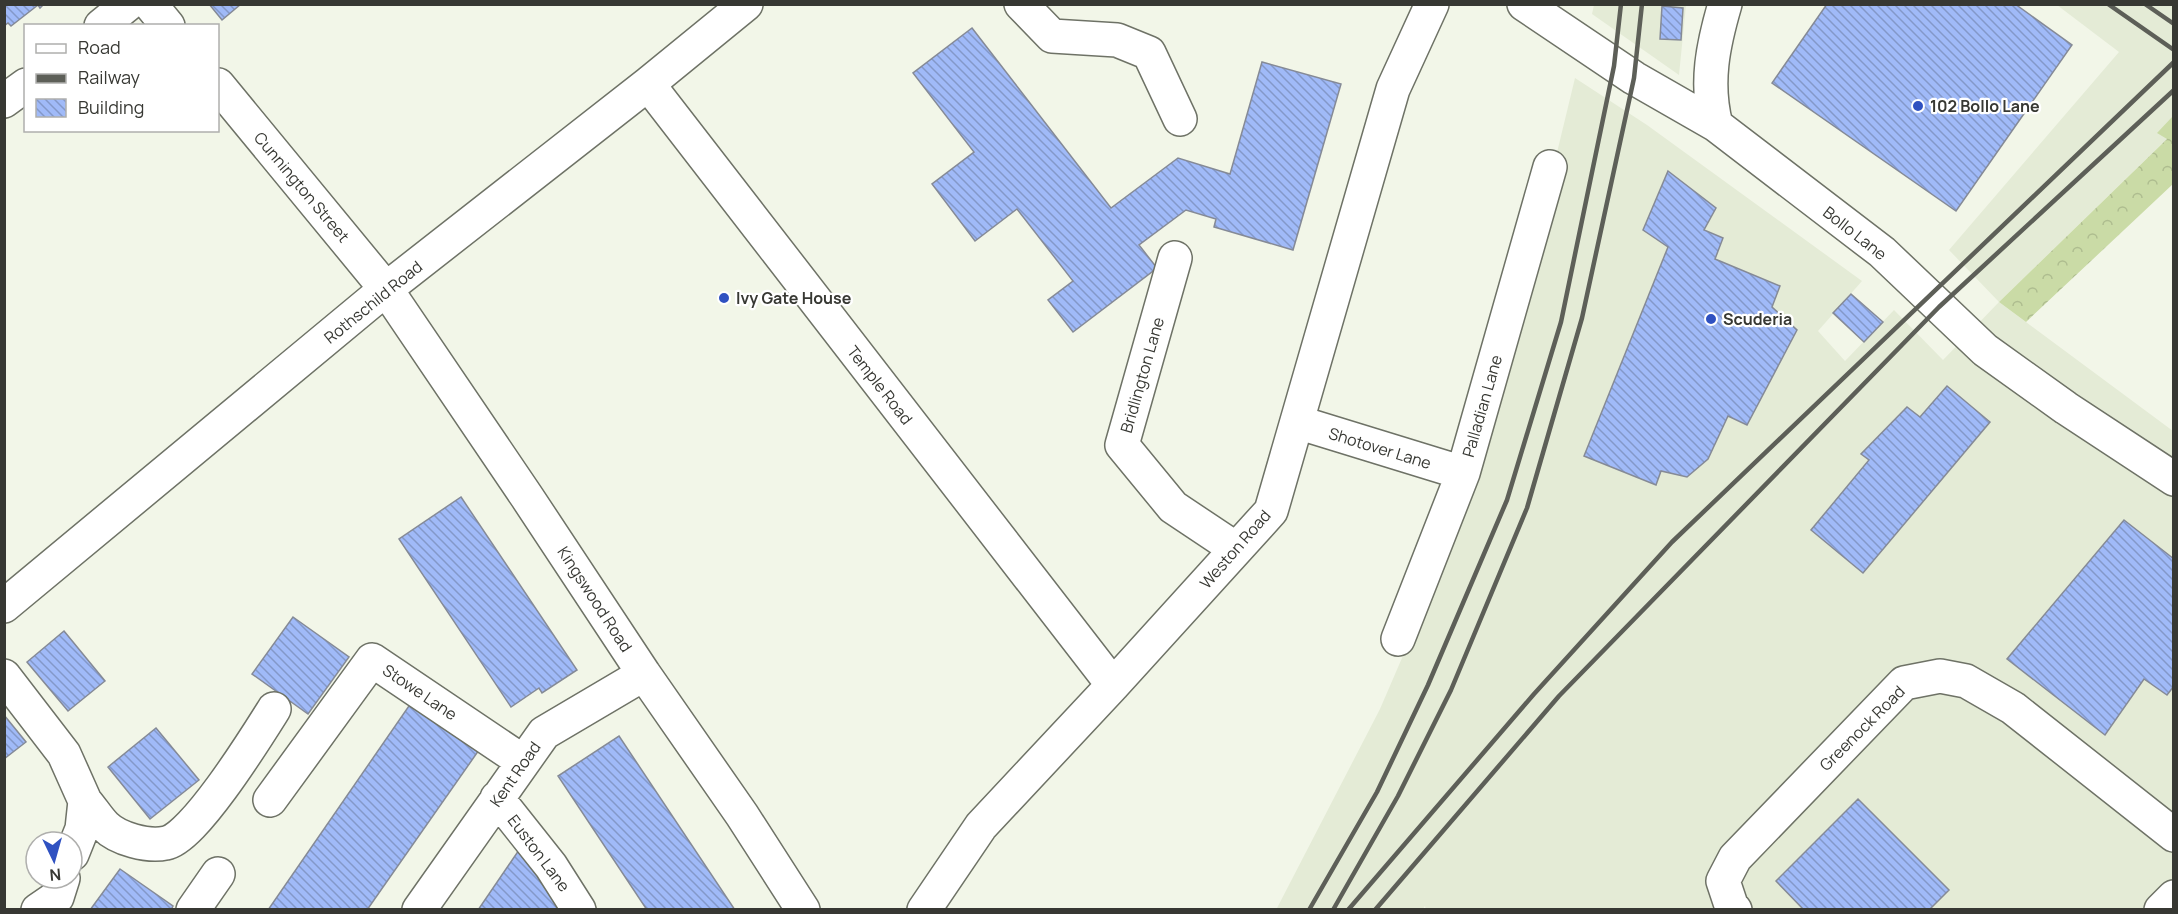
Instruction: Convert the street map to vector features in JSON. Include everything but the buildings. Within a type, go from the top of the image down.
[{"type":"street","points":[[103,24],[128,4]]},
{"type":"street","points":[[150,4],[166,24]]},
{"type":"street","name":"Rothschild Road","points":[[4,606],[386,289],[648,84],[746,4]]},
{"type":"street","points":[[1021,4],[1052,36],[1118,40],[1149,53],[1180,119]]},
{"type":"street","name":"Weston Road","points":[[924,909],[981,826],[1271,511],[1393,89],[1432,4]]},
{"type":"street","name":"Bollo Lane","points":[[1524,4],[1634,78],[1716,124],[1881,252],[1985,350],[2066,408],[2174,479]]},
{"type":"street","points":[[1716,124],[1710,105],[1710,74],[1715,38],[1725,4]]},
{"type":"street","name":"Temple Road","points":[[648,84],[1113,685]]},
{"type":"street","name":"Cunnington Street","points":[[219,86],[386,289]]},
{"type":"street","points":[[4,102],[24,87]]},
{"type":"street","name":"Palladian Lane","points":[[1398,639],[1463,473],[1550,167]]},
{"type":"street","name":"Bridlington Lane","points":[[1175,258],[1122,445],[1173,507],[1236,549]]},
{"type":"street","name":"Kingswood Road","points":[[386,289],[644,674],[742,815],[803,909]]},
{"type":"street","name":"Shotover Lane","points":[[1297,422],[1463,473]]},
{"type":"street","name":"Stowe Lane","points":[[270,800],[372,660],[522,761]]},
{"type":"street","name":"Kent Road","points":[[419,909],[544,733],[644,674]]},
{"type":"street","points":[[4,676],[64,754],[85,801],[106,827],[121,836],[145,843],[167,843],[184,834],[226,783],[274,709]]},
{"type":"street","name":"Greenock Road","points":[[1735,909],[1731,905],[1723,881],[1735,858],[1904,683],[1940,676],[1966,681],[2013,708],[2174,835]]},
{"type":"street","name":"Euston Lane","points":[[497,798],[551,866],[579,909]]},
{"type":"street","points":[[82,830],[85,801]]},
{"type":"street","points":[[193,909],[218,874]]},
{"type":"street","points":[[2161,909],[2174,897]]},
{"type":"shaded area","points":[[1594,5],[1686,5],[1679,75],[1592,14]]},
{"type":"shaded area","points":[[2057,5],[2173,5],[2173,133],[1999,302],[1949,250],[2119,52]]},
{"type":"shaded area","points":[[1575,78],[1647,125],[1862,281],[1818,331],[1845,361],[1894,310],[1943,360],[1999,302],[2173,431],[2173,909],[1426,910],[1425,906],[1422,910],[1276,910],[1380,709],[1477,484]]},
{"type":"green space","points":[[2173,116],[2173,184],[2026,322],[1999,302],[2167,139],[2157,133]]},
{"type":"railway","points":[[1309,910],[1377,792],[1428,685],[1507,500],[1561,322],[1614,66],[1621,4]]},
{"type":"railway","points":[[1333,910],[1398,796],[1451,690],[1527,508],[1582,318],[1634,78],[1642,4]]},
{"type":"railway","points":[[2108,4],[2174,50]]},
{"type":"railway","points":[[2145,4],[2174,24]]},
{"type":"railway","points":[[1348,910],[1534,694],[1672,542],[2174,62]]},
{"type":"railway","points":[[1375,910],[1559,696],[1939,307],[2174,90]]},
{"type":"place","name":"102 Bollo Lane","points":[[1918,106]]},
{"type":"place","name":"Ivy Gate House","points":[[724,298]]},
{"type":"place","name":"Scuderia","points":[[1711,319]]}]
